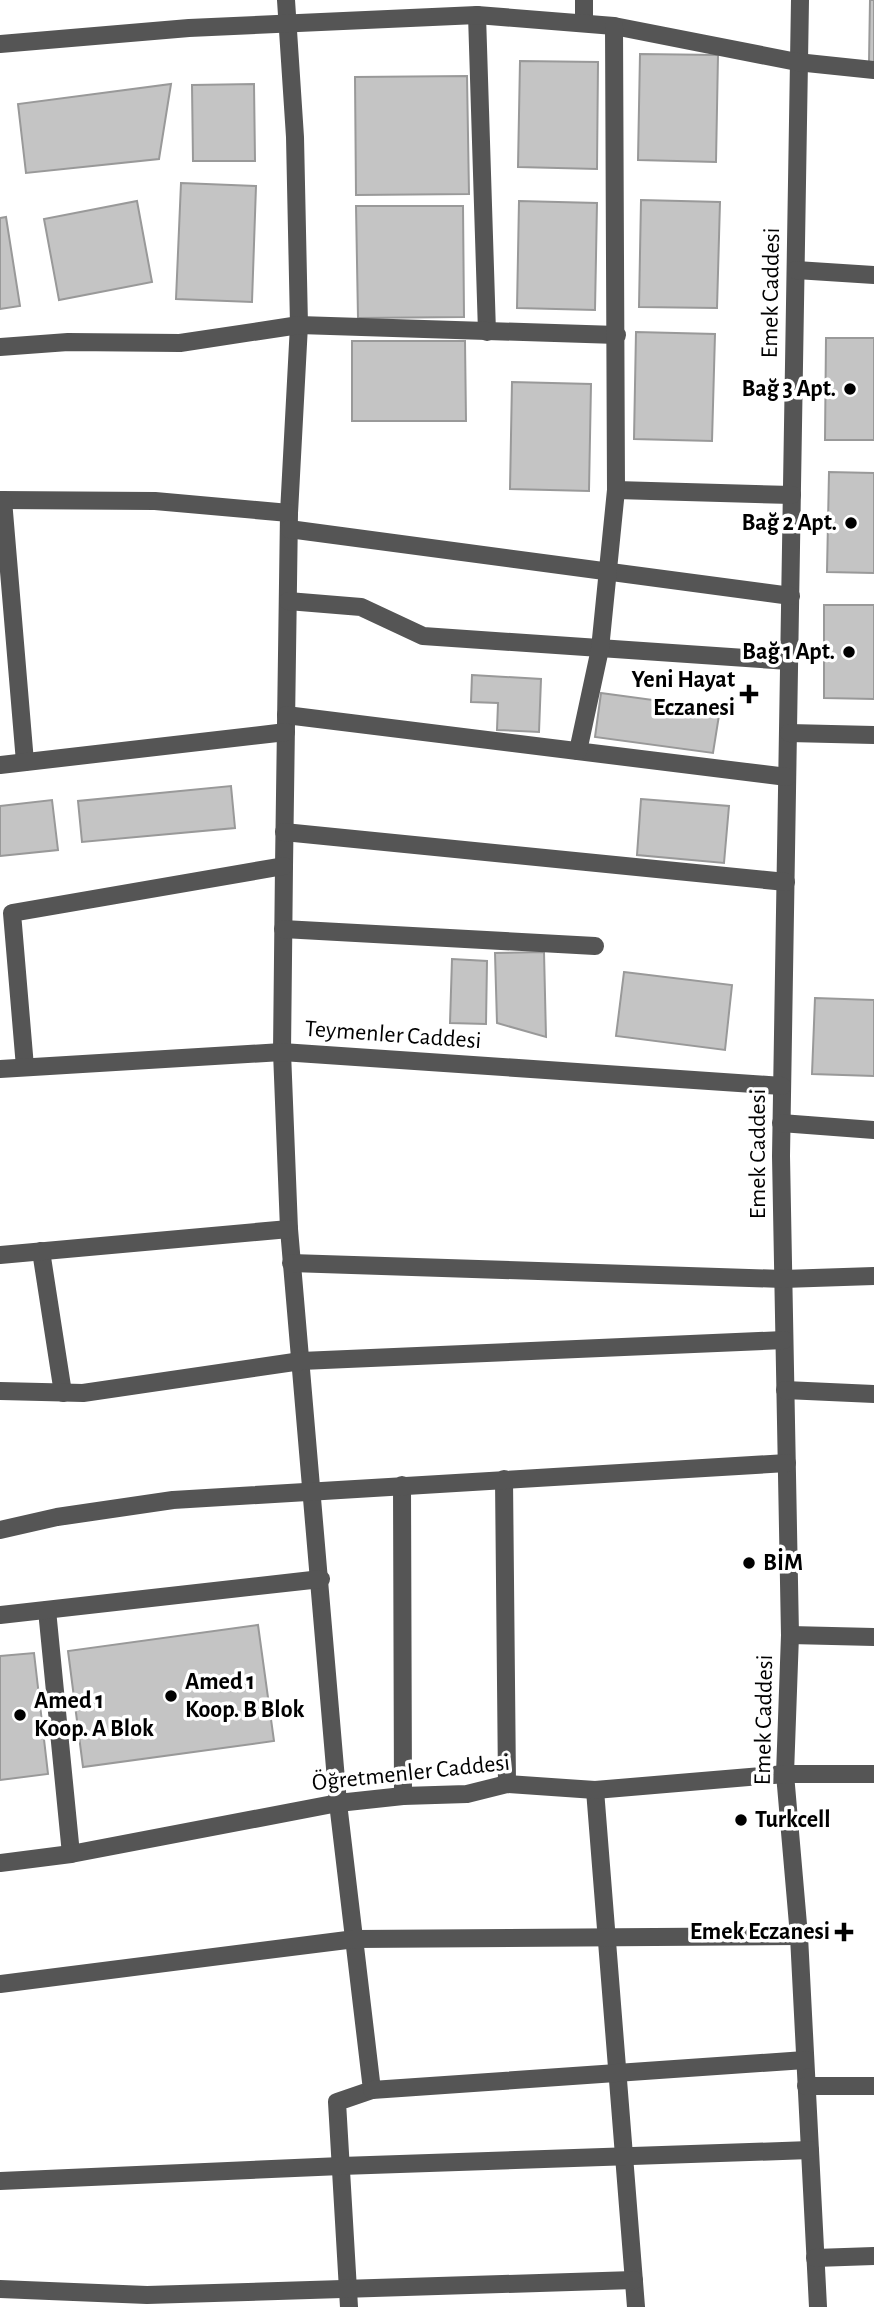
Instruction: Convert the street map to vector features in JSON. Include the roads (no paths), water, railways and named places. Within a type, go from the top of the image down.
[{"type":"street","points":[[286,0],[295,137],[299,325],[289,521],[284,832],[282,1052],[289,1228],[338,1803],[372,2090]]},
{"type":"street","points":[[446,0],[446,18]]},
{"type":"street","points":[[584,0],[584,22]]},
{"type":"street","name":"Emek Caddesi","points":[[800,0],[781,1123],[790,1635],[785,1774],[799,1936],[818,2307]]},
{"type":"street","points":[[0,44],[189,28],[477,15],[614,26],[797,62],[874,70]]},
{"type":"street","points":[[477,15],[486,332]]},
{"type":"street","points":[[579,751],[600,649],[610,571],[616,490],[614,26]]},
{"type":"street","points":[[796,270],[874,275]]},
{"type":"street","points":[[0,347],[68,342],[180,342],[299,325],[617,335]]},
{"type":"street","points":[[616,490],[792,495]]},
{"type":"street","points":[[25,762],[6,616],[2,500],[155,501],[791,596]]},
{"type":"street","points":[[288,601],[361,607],[423,636],[789,661]]},
{"type":"street","points":[[0,765],[286,724],[579,751],[787,777]]},
{"type":"street","points":[[789,733],[874,735]]},
{"type":"street","points":[[284,832],[786,882]]},
{"type":"street","points":[[25,1067],[12,914],[284,866]]},
{"type":"street","points":[[283,929],[594,946]]},
{"type":"street","name":"Teymenler Caddesi","points":[[0,1069],[282,1052],[782,1086]]},
{"type":"street","points":[[781,1123],[874,1130]]},
{"type":"street","points":[[0,1255],[289,1228]]},
{"type":"street","points":[[41,1251],[64,1393]]},
{"type":"street","points":[[292,1263],[783,1279],[874,1276]]},
{"type":"street","points":[[0,1391],[83,1393],[301,1361],[784,1340]]},
{"type":"street","points":[[785,1390],[874,1394]]},
{"type":"street","points":[[0,1530],[57,1517],[173,1500],[787,1463]]},
{"type":"street","points":[[504,1479],[507,1784]]},
{"type":"street","points":[[402,1485],[403,1796]]},
{"type":"street","points":[[0,1615],[320,1579]]},
{"type":"street","points":[[47,1610],[71,1854]]},
{"type":"street","points":[[790,1635],[874,1637]]},
{"type":"street","name":"Öğretmenler Caddesi","points":[[0,1863],[71,1854],[338,1803],[403,1796],[467,1794],[507,1784],[595,1790],[785,1774],[874,1774]]},
{"type":"street","points":[[595,1790],[636,2307]]},
{"type":"street","points":[[0,1984],[355,1939],[606,1940],[799,1936]]},
{"type":"street","points":[[348,2299],[337,2102],[372,2090],[805,2060]]},
{"type":"street","points":[[806,2086],[874,2086]]},
{"type":"street","points":[[0,2181],[623,2155],[810,2151]]},
{"type":"street","points":[[815,2258],[874,2256]]},
{"type":"street","points":[[0,2289],[148,2301],[348,2299],[634,2280]]},
{"type":"place","name":"Bağ 3 Apt.","points":[[850,389]]},
{"type":"place","name":"Bağ 2 Apt.","points":[[851,523]]},
{"type":"place","name":"Bağ 1 Apt.","points":[[849,652]]},
{"type":"place","name":"Yeni Hayat Eczanesi","points":[[749,694]]},
{"type":"place","name":"BİM","points":[[749,1563]]},
{"type":"place","name":"Amed 1 Koop. B Blok","points":[[171,1696]]},
{"type":"place","name":"Amed 1 Koop. A Blok","points":[[20,1715]]},
{"type":"place","name":"Turkcell","points":[[741,1820]]},
{"type":"place","name":"Emek Eczanesi","points":[[844,1932]]}]
